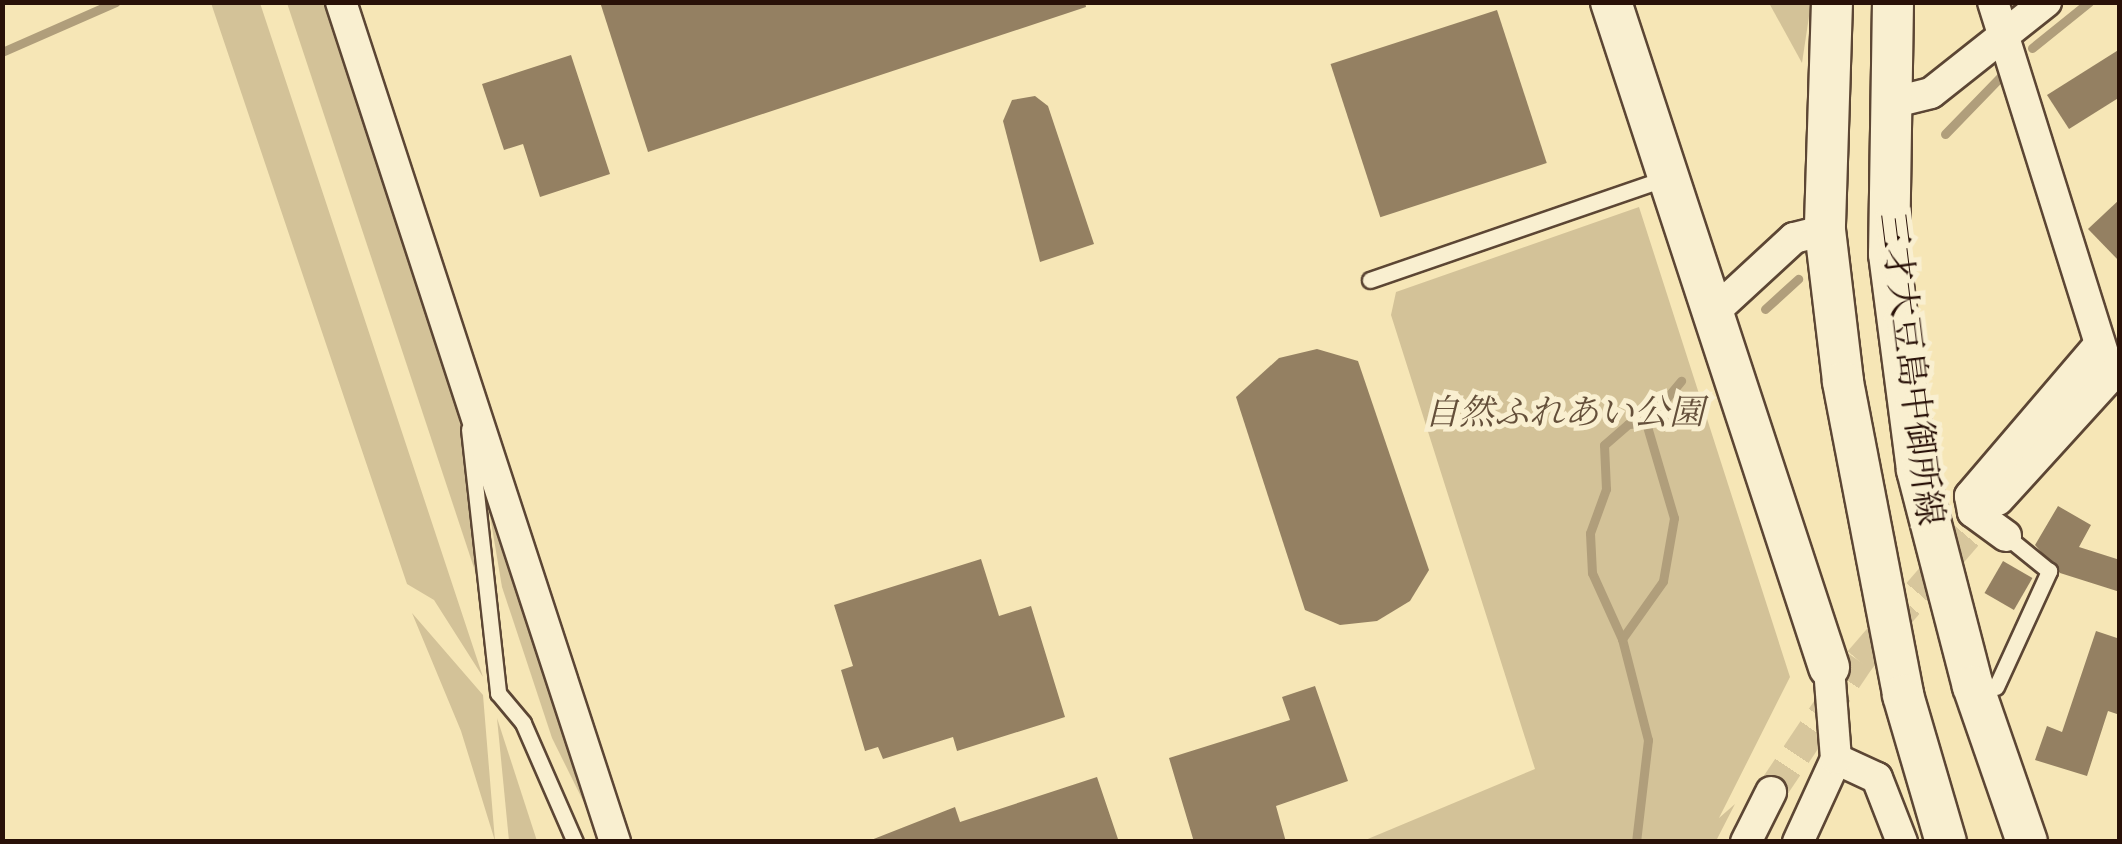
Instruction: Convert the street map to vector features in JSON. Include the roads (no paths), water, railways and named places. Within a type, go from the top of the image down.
[{"type":"main road","points":[[1611,2],[1716,310],[1829,667]]},
{"type":"main road","name":"三才大豆島中御所線","points":[[1832,2],[1825,230],[1868,527],[1946,842]]},
{"type":"main road","name":"三才大豆島中御所線","points":[[1894,2],[1888,104],[1890,254],[1917,470],[1973,686],[2028,842]]},
{"type":"street","points":[[341,2],[615,842]]},
{"type":"street","points":[[1993,2],[2113,373]]},
{"type":"street","points":[[1888,104],[1932,93],[2046,2]]},
{"type":"street","points":[[1716,310],[1794,238],[1825,230]]},
{"type":"street","points":[[1998,500],[2113,373]]},
{"type":"street","points":[[2006,536],[1973,512],[1970,496],[2113,373]]},
{"type":"street","points":[[1798,842],[1836,758],[1829,667]]},
{"type":"street","points":[[1836,758],[1877,778],[1902,842]]},
{"type":"street","points":[[1746,842],[1771,792]]},
{"type":"lane","points":[[1370,280],[1670,177]]},
{"type":"lane","points":[[467,390],[498,693],[523,723],[575,842]]},
{"type":"lane","points":[[1996,687],[2049,571],[2006,536]]},
{"type":"waterway","points":[[2,52],[116,2]]},
{"type":"waterway","points":[[2032,48],[2089,2]]},
{"type":"waterway","points":[[1945,134],[2007,70]]},
{"type":"waterway","points":[[1765,309],[1798,279]]},
{"type":"waterway","points":[[1636,842],[1648,740],[1622,639],[1663,581],[1674,518],[1646,423],[1681,381]]},
{"type":"waterway","points":[[1622,639],[1592,573],[1590,533],[1606,489],[1604,445],[1628,424],[1646,423]]},
{"type":"tunnel","points":[[1771,792],[1859,661],[1998,500]]},
{"type":"park label","name":"自然ふれあい公園","points":[[1564,413]]}]
